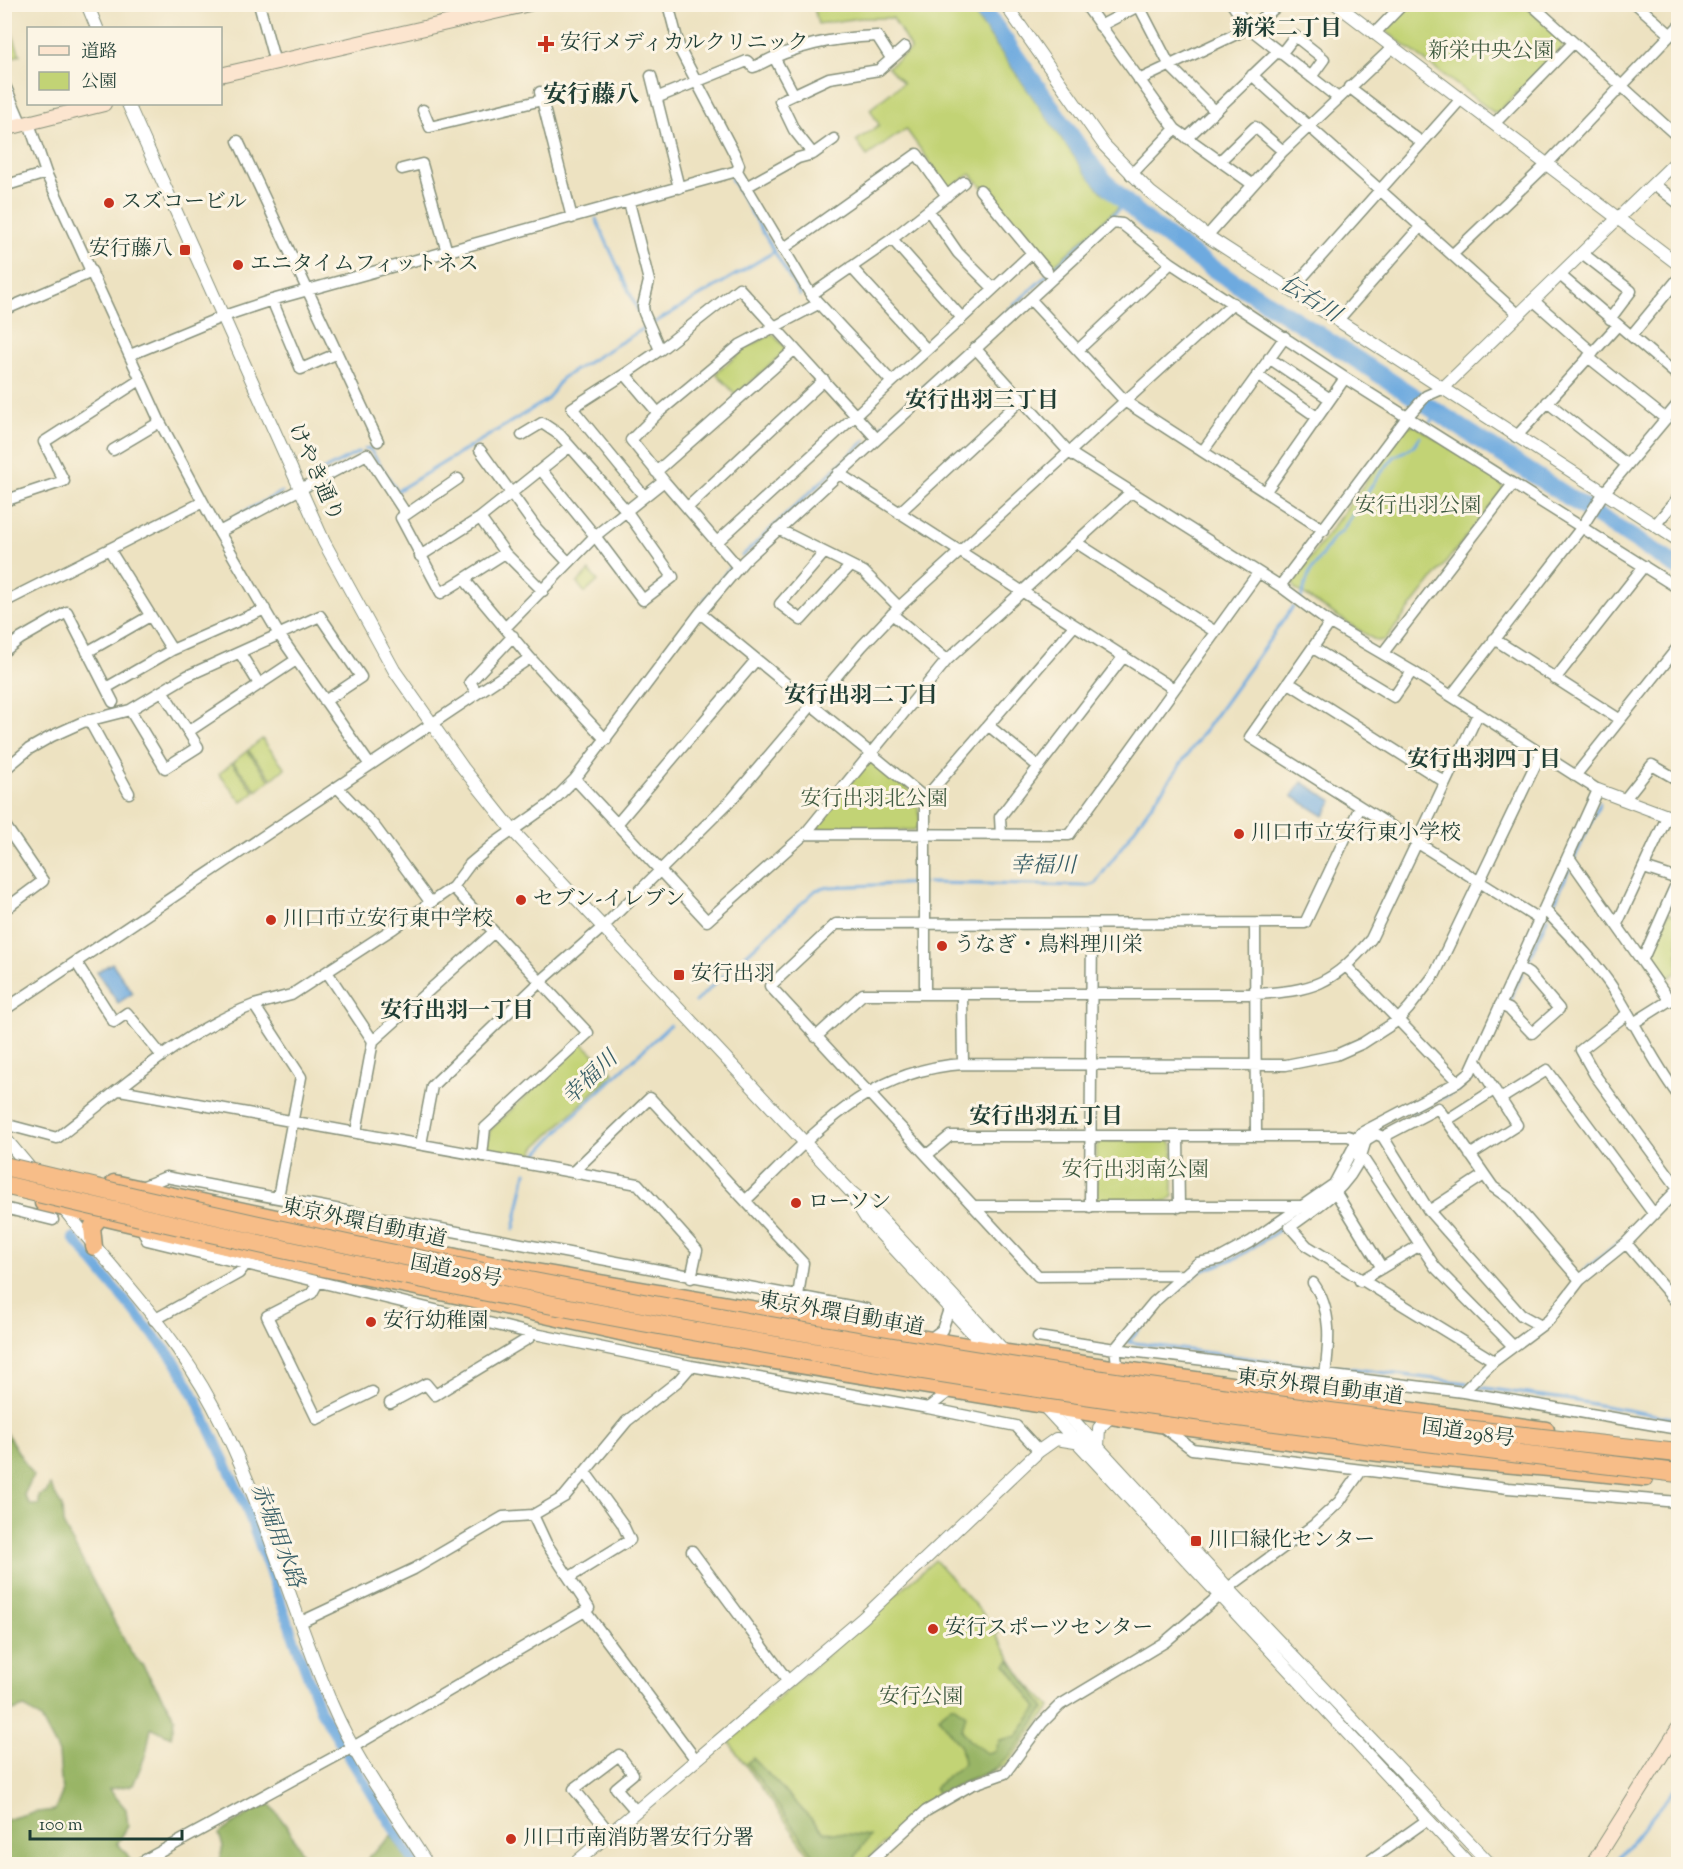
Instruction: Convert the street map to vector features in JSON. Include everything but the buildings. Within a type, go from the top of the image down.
[{"type":"highway","name":"国道298号","points":[[4,1158],[483,1263],[903,1341]]},
{"type":"highway","name":"東京外環自動車道","points":[[4,1166],[268,1227],[471,1269],[903,1350],[1272,1406],[1678,1454]]},
{"type":"highway","name":"東京外環自動車道","points":[[4,1185],[300,1253],[480,1290],[679,1329],[891,1366],[1284,1424],[1678,1473]]},
{"type":"highway","name":"国道298号","points":[[4,1194],[58,1214],[100,1217],[470,1298],[690,1341],[903,1377]]},
{"type":"highway","points":[[94,1247],[92,1227],[100,1217]]},
{"type":"highway","points":[[483,1263],[1006,1353],[1372,1403],[1565,1433]]},
{"type":"highway","points":[[470,1298],[677,1345],[1160,1424],[1379,1453],[1571,1470]]},
{"type":"highway","name":"国道298号","points":[[1146,1379],[1565,1433],[1678,1445]]},
{"type":"highway","name":"国道298号","points":[[1144,1413],[1571,1470],[1678,1481]]},
{"type":"main road","points":[[222,75],[530,4]]},
{"type":"main road","points":[[4,129],[100,105]]},
{"type":"main road","points":[[1597,1863],[1678,1729]]},
{"type":"street","points":[[87,4],[97,27]]},
{"type":"street","points":[[259,4],[275,63]]},
{"type":"street","points":[[669,4],[680,50],[734,153],[739,165],[737,171],[746,187],[815,299],[891,381]]},
{"type":"street","points":[[1005,4],[1072,103],[1131,175],[1207,236],[1602,494],[1678,540]]},
{"type":"street","points":[[1085,4],[1175,129],[1252,184]]},
{"type":"street","points":[[1232,4],[1249,27],[1338,98]]},
{"type":"street","points":[[1139,80],[1249,27],[1280,4]]},
{"type":"street","points":[[1336,4],[1678,264]]},
{"type":"street","points":[[1531,4],[1678,137]]},
{"type":"street","points":[[1453,254],[1546,165],[1675,31],[1636,4]]},
{"type":"street","points":[[1100,26],[1140,5],[1170,66],[1215,111]]},
{"type":"street","points":[[1374,34],[1399,6]]},
{"type":"street","points":[[656,98],[747,62],[753,67],[789,49],[830,41],[877,36],[891,58]]},
{"type":"street","points":[[1187,138],[1295,36],[1324,59],[1311,77]]},
{"type":"street","points":[[1494,124],[1573,43]]},
{"type":"street","points":[[813,154],[794,130],[782,110],[780,101],[793,93],[846,73],[879,70],[905,47]]},
{"type":"street","points":[[1207,236],[1282,151],[1392,48]]},
{"type":"street","points":[[774,57],[793,93]]},
{"type":"street","points":[[1252,75],[1518,314]]},
{"type":"street","points":[[651,76],[679,188]]},
{"type":"street","points":[[4,83],[25,124],[140,381],[219,532],[280,636],[370,765]]},
{"type":"street","points":[[1349,87],[1421,142]]},
{"type":"street","points":[[423,110],[430,128],[541,96],[572,218]]},
{"type":"street","points":[[1291,290],[1461,99]]},
{"type":"street","name":"けやき通り","points":[[128,105],[324,542],[394,669],[430,724],[514,832],[851,1192]]},
{"type":"street","points":[[1221,160],[1256,127],[1282,151]]},
{"type":"street","points":[[1131,175],[1175,129]]},
{"type":"street","points":[[746,187],[798,158],[813,154],[834,139]]},
{"type":"street","points":[[238,141],[378,441]]},
{"type":"street","points":[[783,249],[917,154],[947,196]]},
{"type":"street","points":[[1280,586],[1408,415],[1426,396],[1442,389],[1678,160]]},
{"type":"street","points":[[402,169],[422,164],[447,252]]},
{"type":"street","points":[[130,355],[224,316],[272,300],[737,171]]},
{"type":"street","points":[[4,186],[46,173]]},
{"type":"street","points":[[738,567],[631,440],[658,413],[740,345],[776,328],[815,299],[851,267],[892,239],[964,182]]},
{"type":"street","points":[[1654,184],[1678,203]]},
{"type":"street","points":[[980,190],[1047,271]]},
{"type":"street","points":[[629,202],[649,281],[642,306],[660,350]]},
{"type":"street","points":[[929,211],[958,253],[993,288]]},
{"type":"street","points":[[4,1124],[57,1138],[162,1056],[202,1028],[254,1005],[291,995],[453,887],[470,864],[550,804],[575,779],[699,613],[738,567],[1113,223],[1122,224],[1172,263],[1345,378],[1408,415],[1678,588]]},
{"type":"street","points":[[1338,320],[1420,226]]},
{"type":"street","points":[[892,239],[962,318]]},
{"type":"street","points":[[717,542],[1032,253]]},
{"type":"street","points":[[1516,437],[1590,355],[1614,322],[1631,291],[1582,253]]},
{"type":"street","points":[[1078,350],[1172,263]]},
{"type":"street","points":[[851,267],[927,350]]},
{"type":"street","points":[[4,310],[92,273]]},
{"type":"street","points":[[1560,275],[1678,376]]},
{"type":"street","points":[[1631,336],[1678,279]]},
{"type":"street","points":[[644,496],[572,408],[660,350],[739,288],[876,438]]},
{"type":"street","points":[[1030,299],[1125,402],[1324,530]]},
{"type":"street","points":[[272,300],[302,369],[336,354]]},
{"type":"street","points":[[1533,300],[1590,355],[1666,419]]},
{"type":"street","points":[[421,1144],[432,1086],[540,982],[602,928],[732,799],[895,611],[1233,303]]},
{"type":"street","points":[[1203,452],[1286,337]]},
{"type":"street","points":[[975,348],[1070,453],[1280,586],[1330,623],[1412,671],[1540,755],[1598,790],[1673,819],[1644,868],[1617,924]]},
{"type":"street","points":[[656,472],[795,349]]},
{"type":"street","points":[[1269,358],[1330,399]]},
{"type":"street","points":[[626,374],[658,413]]},
{"type":"street","points":[[1257,375],[1317,417]]},
{"type":"street","points":[[1266,491],[1345,378]]},
{"type":"street","points":[[4,501],[64,482],[44,442],[140,381]]},
{"type":"street","points":[[688,507],[824,381]]},
{"type":"street","points":[[899,513],[1021,400]]},
{"type":"street","points":[[1547,402],[1626,464]]},
{"type":"street","points":[[1451,696],[1583,526],[1602,494],[1678,404]]},
{"type":"street","points":[[113,450],[160,422]]},
{"type":"street","points":[[522,435],[542,423],[560,435],[626,509],[674,577],[643,600],[596,536],[542,471]]},
{"type":"street","points":[[420,556],[480,518],[542,471],[569,447]]},
{"type":"street","points":[[480,450],[510,495],[537,529],[568,562]]},
{"type":"street","points":[[219,532],[367,454],[406,514]]},
{"type":"street","points":[[838,473],[1173,689]]},
{"type":"street","points":[[458,479],[400,518],[441,593],[505,553]]},
{"type":"street","points":[[506,627],[596,536],[626,509],[664,481]]},
{"type":"street","points":[[1383,653],[1513,484]]},
{"type":"street","points":[[575,779],[707,921],[805,834],[947,660],[1130,493]]},
{"type":"street","points":[[1655,525],[1678,498]]},
{"type":"street","points":[[4,602],[203,502]]},
{"type":"street","points":[[480,518],[505,553],[543,591]]},
{"type":"street","points":[[778,529],[864,572],[895,611],[947,660]]},
{"type":"street","points":[[1077,543],[1214,631]]},
{"type":"street","points":[[109,549],[172,650]]},
{"type":"street","points":[[824,553],[780,604],[801,620],[850,566]]},
{"type":"street","points":[[1555,679],[1644,566]]},
{"type":"street","points":[[805,834],[1070,835],[1214,631],[1258,573]]},
{"type":"street","points":[[464,579],[530,658],[606,740]]},
{"type":"street","points":[[106,688],[172,650],[265,609]]},
{"type":"street","points":[[4,651],[67,612],[113,702]]},
{"type":"street","points":[[699,613],[925,798]]},
{"type":"street","points":[[87,652],[150,616]]},
{"type":"street","points":[[4,770],[29,749],[89,720],[129,710],[187,676],[320,616],[361,677],[325,701]]},
{"type":"street","points":[[1330,623],[1250,737],[1540,920]]},
{"type":"street","points":[[925,993],[925,798],[1074,626]]},
{"type":"street","points":[[477,693],[470,682],[513,636]]},
{"type":"street","points":[[1494,639],[1619,719]]},
{"type":"street","points":[[1575,776],[1678,647]]},
{"type":"street","points":[[1313,648],[1394,697],[1412,671]]},
{"type":"street","points":[[240,653],[260,684]]},
{"type":"street","points":[[1000,835],[1000,817],[1124,656]]},
{"type":"street","points":[[4,1010],[530,658]]},
{"type":"street","points":[[189,731],[296,660]]},
{"type":"street","points":[[617,824],[756,660]]},
{"type":"street","points":[[1289,683],[1445,782]]},
{"type":"street","points":[[129,710],[165,768],[198,747],[163,692]]},
{"type":"street","points":[[816,1037],[863,994],[1254,994],[1292,992],[1328,980],[1347,967],[1371,939],[1478,714]]},
{"type":"street","points":[[89,720],[129,793]]},
{"type":"street","points":[[989,726],[1039,767]]},
{"type":"street","points":[[746,1200],[805,1144],[867,1091],[913,1071],[963,1064],[1254,1065],[1304,1063],[1336,1055],[1363,1043],[1397,1021],[1435,974],[1540,755]]},
{"type":"street","points":[[1625,799],[1652,765],[1678,780]]},
{"type":"street","points":[[338,788],[375,827],[431,903]]},
{"type":"street","points":[[1513,1346],[1435,1268],[1357,1155],[1357,1139],[1361,1133],[1458,1082],[1470,1072],[1598,790]]},
{"type":"street","points":[[1185,1275],[1038,1275],[770,986],[836,924],[1255,925],[1305,923],[1360,807]]},
{"type":"street","points":[[4,824],[43,881],[4,910]]},
{"type":"street","points":[[1463,1392],[1494,1361],[1549,1320],[1580,1280],[1626,1243],[1678,1189],[1595,1075],[1581,1050],[1630,1019],[1674,998],[1642,961],[1568,856]]},
{"type":"street","points":[[1642,961],[1678,880],[1644,868]]},
{"type":"street","points":[[453,887],[588,1033],[485,1128],[482,1156]]},
{"type":"street","points":[[1544,909],[1584,951],[1616,993],[1678,1095]]},
{"type":"street","points":[[1090,1207],[1093,1137],[1092,924]]},
{"type":"street","points":[[1255,925],[1256,1135]]},
{"type":"street","points":[[356,1132],[373,1041],[494,932]]},
{"type":"street","points":[[76,962],[114,1022],[127,1013],[162,1056]]},
{"type":"street","points":[[1347,967],[1458,1082]]},
{"type":"street","points":[[1500,1005],[1509,1009],[1532,1033],[1559,1009],[1529,974],[1518,967]]},
{"type":"street","points":[[327,972],[373,1041]]},
{"type":"street","points":[[963,994],[963,1064]]},
{"type":"street","points":[[254,1005],[301,1077],[278,1197]]},
{"type":"street","points":[[1470,1155],[1517,1125],[1476,1060]]},
{"type":"street","points":[[1447,1120],[1547,1070],[1653,1213]]},
{"type":"street","points":[[120,1090],[638,1184],[698,1250],[691,1278]]},
{"type":"street","points":[[573,1172],[650,1098],[803,1263],[798,1296]]},
{"type":"street","points":[[1383,1137],[1438,1108],[1493,1187],[1510,1199],[1580,1280]]},
{"type":"street","points":[[1494,1361],[1306,1246],[1290,1227],[1342,1189],[1366,1140],[1376,1134],[1383,1137],[1429,1211],[1521,1315],[1541,1326]]},
{"type":"street","points":[[928,1154],[950,1136],[1256,1135],[1348,1136],[1357,1139]]},
{"type":"street","points":[[4,1137],[26,1163],[58,1214],[94,1247],[180,1352],[213,1406],[243,1473],[332,1706],[353,1747],[427,1864]]},
{"type":"street","points":[[1178,1137],[1179,1207]]},
{"type":"street","points":[[1118,1370],[1115,1349],[1154,1302],[1198,1263],[1219,1259],[1250,1242],[1334,1184],[1357,1155]]},
{"type":"street","points":[[1429,1211],[1484,1174]]},
{"type":"street","points":[[139,1188],[166,1177],[691,1278],[866,1309],[885,1331]]},
{"type":"street","points":[[851,1192],[866,1218],[987,1349],[1043,1405],[1075,1442],[1490,1864]]},
{"type":"street","points":[[851,1192],[874,1210],[1006,1353],[1063,1408],[1224,1592],[1469,1864]]},
{"type":"street","points":[[1336,1193],[1382,1268]]},
{"type":"street","points":[[974,1206],[1300,1206]]},
{"type":"street","points":[[4,1208],[58,1214]]},
{"type":"street","points":[[142,1228],[147,1240],[530,1333],[691,1366],[1016,1426],[1039,1451]]},
{"type":"street","points":[[1626,1243],[1678,1305]]},
{"type":"street","points":[[1360,1281],[1420,1245]]},
{"type":"street","points":[[154,1320],[239,1272],[246,1264]]},
{"type":"street","points":[[318,1282],[312,1293],[267,1316],[317,1419],[372,1392]]},
{"type":"street","points":[[1313,1282],[1323,1296],[1330,1340],[1325,1376]]},
{"type":"street","points":[[930,1339],[942,1330],[947,1321],[949,1308]]},
{"type":"street","points":[[390,1403],[426,1384],[435,1395],[529,1338],[530,1333]]},
{"type":"street","points":[[1038,1337],[1115,1349],[1463,1392],[1678,1429]]},
{"type":"street","points":[[301,1622],[414,1569],[503,1517],[533,1515],[564,1497],[627,1421],[678,1381],[691,1366]]},
{"type":"street","points":[[928,1408],[951,1390]]},
{"type":"street","points":[[1098,1447],[1099,1428],[1108,1419],[1116,1417]]},
{"type":"street","points":[[1160,1424],[1192,1449],[1508,1488],[1678,1502]]},
{"type":"street","points":[[574,1864],[871,1610],[1039,1451],[1056,1439],[1075,1442]]},
{"type":"street","points":[[868,1864],[926,1811],[971,1785],[1005,1773],[1042,1723],[1060,1705],[1165,1642],[1224,1592],[1314,1524],[1339,1502],[1361,1471]]},
{"type":"street","points":[[570,1577],[630,1540],[622,1523],[585,1472]]},
{"type":"street","points":[[138,1864],[353,1747],[589,1608],[546,1543],[533,1515]]},
{"type":"street","points":[[692,1551],[788,1682]]},
{"type":"street","points":[[585,1611],[696,1760]]},
{"type":"street","points":[[610,1833],[574,1789],[619,1755],[633,1774],[616,1788],[636,1811]]},
{"type":"street","points":[[1365,1864],[1427,1820]]},
{"type":"green space","points":[[828,4],[968,5],[1085,172],[1102,192],[1120,206],[1051,268],[971,174],[949,189],[906,129],[867,156],[856,141],[879,125],[870,109],[903,83],[888,67],[911,49],[893,18],[860,18],[818,24],[814,8]]},
{"type":"green space","name":"新栄中央公園","points":[[1410,5],[1524,5],[1563,41],[1564,46],[1498,112],[1493,112],[1387,32],[1387,28]]},
{"type":"green space","points":[[9,25],[20,55],[5,60],[5,27]]},
{"type":"green space","points":[[773,334],[787,350],[736,395],[716,373],[749,346]]},
{"type":"green space","name":"安行出羽公園","points":[[1415,425],[1502,482],[1503,490],[1385,640],[1376,641],[1295,589],[1293,582],[1406,426]]},
{"type":"green space","points":[[589,571],[598,581],[585,593],[577,583]]},
{"type":"green space","points":[[262,739],[285,768],[272,779],[248,750]]},
{"type":"green space","points":[[247,751],[270,780],[257,791],[233,762]]},
{"type":"green space","name":"安行出羽北公園","points":[[874,762],[900,781],[912,794],[919,813],[920,825],[914,830],[820,830],[816,823],[866,763]]},
{"type":"green space","points":[[232,763],[255,792],[242,802],[219,774]]},
{"type":"green space","points":[[1668,913],[1678,917],[1678,972],[1663,982],[1647,961]]},
{"type":"green space","points":[[582,1043],[614,1073],[536,1147],[529,1159],[491,1152],[486,1147],[490,1130]]},
{"type":"green space","name":"安行出羽南公園","points":[[1168,1140],[1173,1145],[1173,1196],[1168,1201],[1101,1202],[1096,1196],[1096,1147],[1101,1141]]},
{"type":"green space","points":[[4,1429],[33,1476],[24,1495],[30,1505],[39,1505],[39,1496],[46,1493],[50,1485],[62,1507],[63,1524],[131,1653],[143,1666],[175,1718],[171,1737],[151,1727],[146,1754],[133,1785],[109,1789],[126,1809],[128,1826],[117,1844],[126,1852],[130,1861],[124,1864],[5,1864],[5,1820],[30,1813],[55,1810],[62,1793],[59,1753],[41,1719],[24,1707],[5,1714]]},
{"type":"green space","name":"安行公園","points":[[935,1560],[999,1632],[996,1635],[1023,1679],[1051,1707],[1007,1765],[960,1785],[930,1804],[861,1864],[816,1864],[729,1742]]},
{"type":"green space","points":[[1010,1660],[1045,1708],[1002,1763],[939,1795],[934,1788],[964,1763],[961,1747],[938,1717],[953,1705],[966,1714],[962,1730],[968,1739],[986,1753],[995,1751],[1000,1740],[1017,1736],[1037,1708],[1006,1665]]},
{"type":"green space","points":[[753,1758],[824,1832],[870,1836],[856,1855],[856,1863],[820,1864],[747,1763]]},
{"type":"green space","points":[[270,1804],[290,1831],[308,1864],[224,1864],[220,1859],[223,1846],[219,1834],[249,1813]]},
{"type":"green space","points":[[392,1836],[410,1864],[365,1864],[370,1855]]},
{"type":"water","points":[[1302,782],[1333,801],[1324,816],[1292,796]]},
{"type":"water","points":[[112,963],[133,993],[118,1003],[97,972]]},
{"type":"waterway","name":"伝右川","points":[[979,4],[1094,169],[1141,216],[1167,237],[1678,567]]},
{"type":"waterway","points":[[731,178],[800,295]]},
{"type":"waterway","points":[[876,431],[1127,202]]},
{"type":"waterway","points":[[596,219],[639,313]]},
{"type":"waterway","points":[[654,323],[774,252]]},
{"type":"waterway","points":[[365,449],[369,448],[397,491],[547,400],[562,378],[646,327]]},
{"type":"waterway","name":"幸福川","points":[[1430,422],[1438,413]]},
{"type":"waterway","name":"幸福川","points":[[1301,598],[1309,574],[1333,538],[1342,531],[1376,479],[1394,457],[1414,446],[1420,437]]},
{"type":"waterway","points":[[742,556],[866,440]]},
{"type":"waterway","points":[[312,476],[359,452]]},
{"type":"waterway","points":[[225,522],[282,492]]},
{"type":"waterway","points":[[704,601],[730,568]]},
{"type":"waterway","name":"幸福川","points":[[928,883],[1088,886],[1095,884],[1293,607]]},
{"type":"waterway","points":[[1574,859],[1600,803]]},
{"type":"waterway","points":[[1551,911],[1571,865]]},
{"type":"waterway","name":"幸福川","points":[[695,1002],[816,890],[829,887],[922,883]]},
{"type":"waterway","points":[[1525,968],[1548,917]]},
{"type":"waterway","points":[[1496,1028],[1522,974]]},
{"type":"waterway","name":"幸福川","points":[[535,1156],[574,1115],[670,1025]]},
{"type":"waterway","points":[[1412,1112],[1460,1089],[1474,1074]]},
{"type":"waterway","name":"幸福川","points":[[514,1229],[526,1172]]},
{"type":"waterway","points":[[1656,1203],[1668,1192]]},
{"type":"waterway","points":[[1629,1232],[1645,1214]]},
{"type":"waterway","points":[[1287,1225],[1238,1257],[1199,1272],[1156,1310],[1128,1342],[1322,1368]]},
{"type":"waterway","points":[[1584,1271],[1625,1237]]},
{"type":"waterway","name":"赤堀用水路","points":[[73,1238],[175,1361],[193,1393],[245,1505],[320,1710],[415,1864]]},
{"type":"waterway","points":[[1331,1366],[1467,1383]]},
{"type":"waterway","points":[[1477,1387],[1565,1399],[1678,1419]]},
{"type":"waterway","points":[[1614,1864],[1678,1785]]},
{"type":"place","name":"安行メディカルクリニック","points":[[546,44]]},
{"type":"place","name":"スズコービル","points":[[109,203]]},
{"type":"place","name":"安行藤八","points":[[185,250]]},
{"type":"place","name":"エニタイムフィットネス","points":[[238,265]]},
{"type":"place","name":"川口市立安行東小学校","points":[[1239,834]]},
{"type":"place","name":"セブン-イレブン","points":[[521,900]]},
{"type":"place","name":"川口市立安行東中学校","points":[[271,920]]},
{"type":"place","name":"うなぎ・鳥料理川栄","points":[[942,946]]},
{"type":"place","name":"安行出羽","points":[[679,975]]},
{"type":"place","name":"ローソン","points":[[796,1203]]},
{"type":"place","name":"安行幼稚園","points":[[371,1322]]},
{"type":"place","name":"川口緑化センター","points":[[1196,1541]]},
{"type":"place","name":"安行スポーツセンター","points":[[933,1629]]},
{"type":"place","name":"川口市南消防署安行分署","points":[[511,1839]]},
{"type":"district","name":"新栄二丁目","points":[[1287,30]]},
{"type":"district","name":"安行藤八","points":[[591,96]]},
{"type":"district","name":"安行出羽三丁目","points":[[982,402]]},
{"type":"district","name":"安行出羽二丁目","points":[[861,697]]},
{"type":"district","name":"安行出羽四丁目","points":[[1484,761]]},
{"type":"district","name":"安行出羽一丁目","points":[[457,1012]]},
{"type":"district","name":"安行出羽五丁目","points":[[1046,1118]]}]
